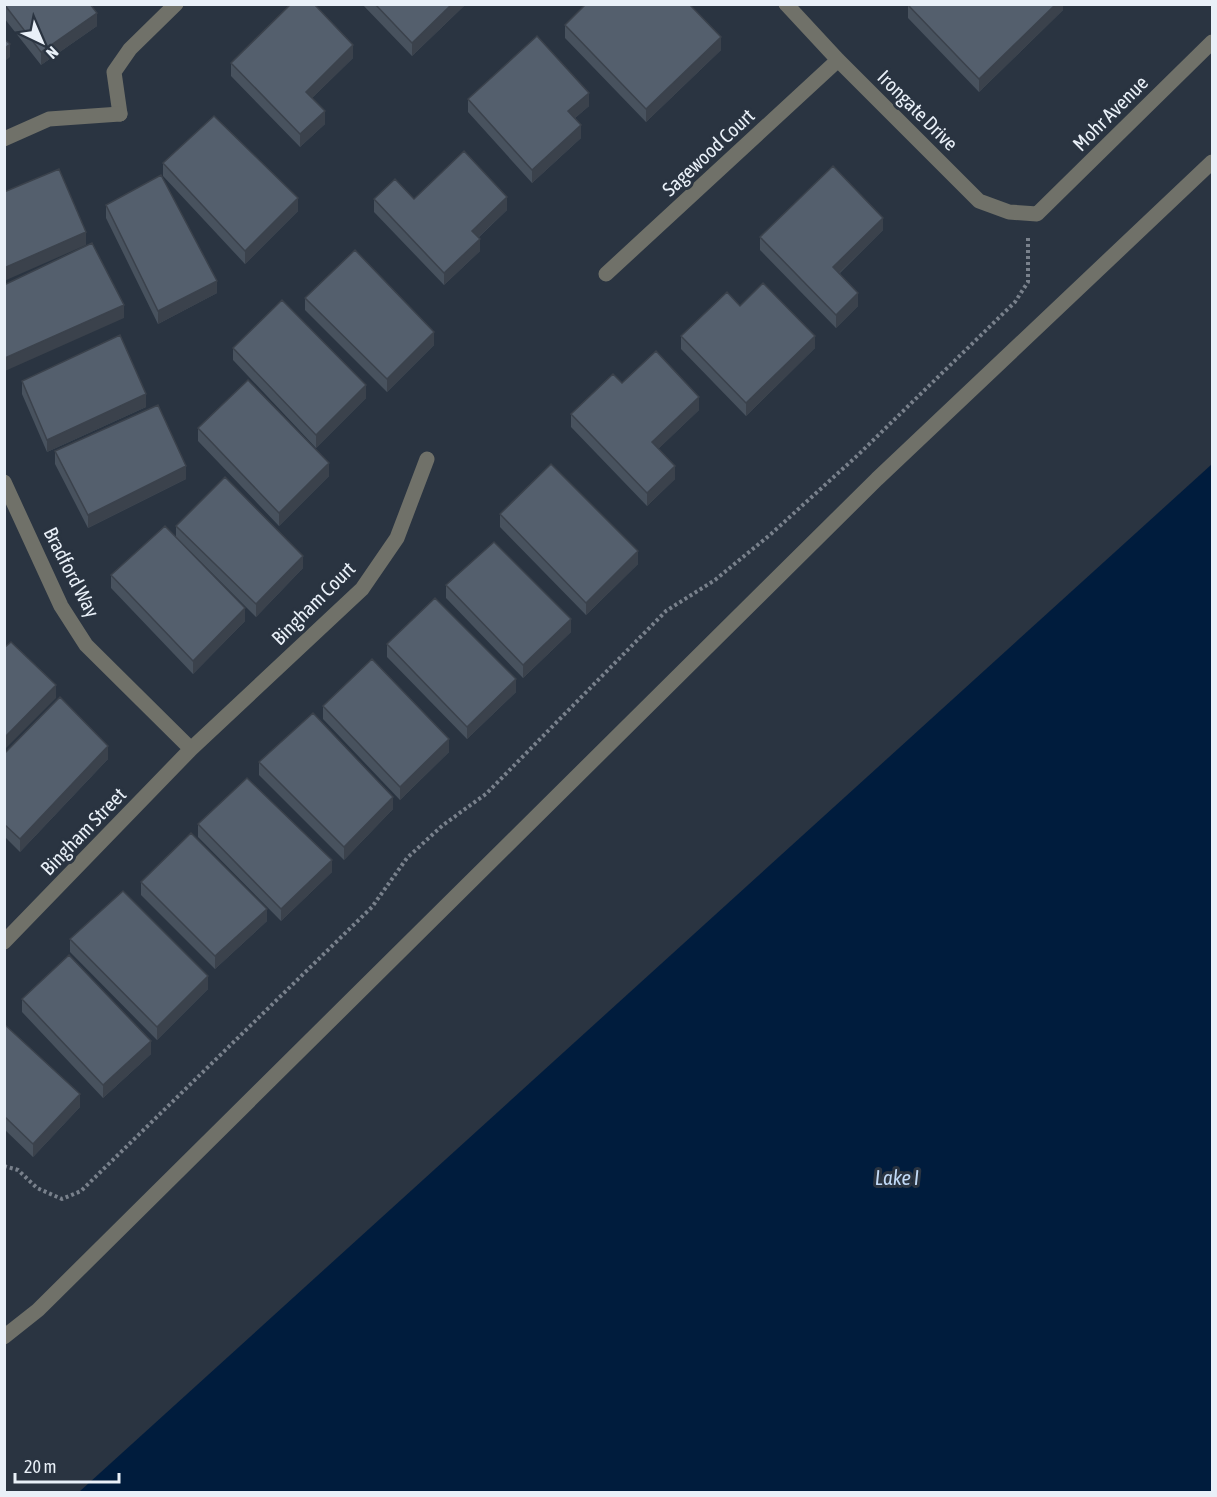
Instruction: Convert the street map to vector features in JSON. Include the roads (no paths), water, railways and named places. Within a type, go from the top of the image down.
[{"type":"street","points":[[4,139],[49,119],[120,114],[114,72],[130,49],[176,4]]},
{"type":"street","name":"Irongate Drive","points":[[786,4],[838,60],[979,201],[1009,212],[1033,214]]},
{"type":"street","name":"Mohr Avenue","points":[[1033,214],[1212,42]]},
{"type":"street","name":"Sagewood Court","points":[[606,274],[838,60]]},
{"type":"street","points":[[4,1337],[47,1302],[877,480],[1212,162]]},
{"type":"street","name":"Bingham Court","points":[[191,749],[362,589],[397,538],[427,459]]},
{"type":"street","name":"Bradford Way","points":[[4,482],[62,606],[86,645],[191,749]]},
{"type":"street","name":"Bingham Street","points":[[4,942],[191,749]]},
{"type":"water","name":"Lake I","points":[[1212,464],[1212,1492],[79,1492]]}]
